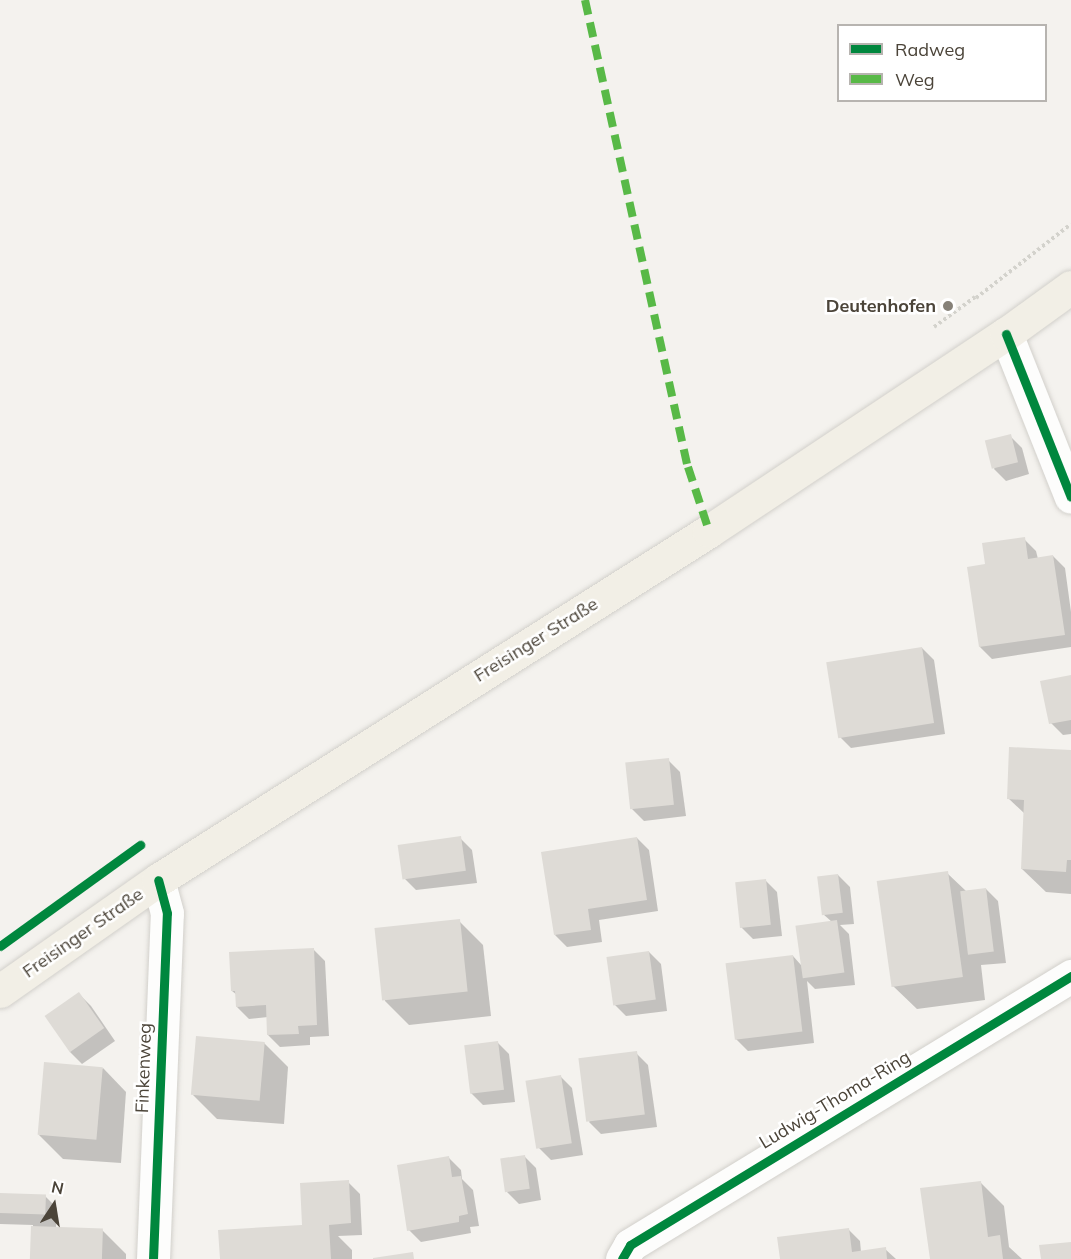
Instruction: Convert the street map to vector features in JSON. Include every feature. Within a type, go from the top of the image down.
[{"type":"main road","name":"Freisinger Straße","points":[[0,991],[158,880],[709,531],[1006,334],[1071,287]]},
{"type":"street","points":[[1006,334],[1071,497]]},
{"type":"street","name":"Finkenweg","points":[[153,1259],[167,913],[158,880]]},
{"type":"street","name":"Ludwig-Thoma-Ring","points":[[622,1259],[630,1245],[1071,976]]},
{"type":"building","points":[[1011,434],[1018,462],[992,469],[985,441]]},
{"type":"building","points":[[1025,537],[1028,559],[1053,555],[1065,635],[979,647],[967,567],[985,564],[982,543]]},
{"type":"building","points":[[922,647],[934,723],[838,738],[826,662]]},
{"type":"building","points":[[1071,675],[1071,720],[1049,724],[1040,681]]},
{"type":"building","points":[[1009,747],[1071,750],[1071,860],[1067,860],[1066,872],[1021,869],[1024,800],[1007,799]]},
{"type":"building","points":[[669,758],[674,805],[630,809],[625,763]]},
{"type":"building","points":[[461,836],[466,871],[402,880],[398,845]]},
{"type":"building","points":[[637,837],[647,900],[588,909],[591,930],[554,935],[541,852]]},
{"type":"building","points":[[948,871],[963,977],[892,987],[877,881]]},
{"type":"building","points":[[838,874],[843,913],[822,915],[817,877]]},
{"type":"building","points":[[766,879],[771,925],[740,928],[735,882]]},
{"type":"building","points":[[986,888],[994,952],[968,955],[960,891]]},
{"type":"building","points":[[460,919],[468,992],[382,1001],[374,928]]},
{"type":"building","points":[[837,920],[844,972],[803,978],[795,926]]},
{"type":"building","points":[[314,948],[317,1025],[298,1026],[299,1034],[267,1035],[266,1005],[236,1007],[235,991],[231,991],[229,952]]},
{"type":"building","points":[[649,951],[656,1000],[613,1006],[606,957]]},
{"type":"building","points":[[793,955],[802,1031],[735,1040],[726,963]]},
{"type":"building","points":[[79,992],[104,1028],[70,1052],[45,1016]]},
{"type":"building","points":[[196,1036],[265,1042],[260,1101],[191,1095]]},
{"type":"building","points":[[498,1041],[504,1090],[470,1094],[464,1045]]},
{"type":"building","points":[[637,1051],[645,1115],[586,1122],[578,1058]]},
{"type":"building","points":[[44,1062],[103,1067],[96,1140],[38,1135]]},
{"type":"building","points":[[561,1075],[572,1143],[536,1149],[525,1081]]},
{"type":"building","points":[[525,1155],[530,1189],[505,1192],[500,1158]]},
{"type":"building","points":[[449,1156],[452,1177],[461,1176],[468,1214],[459,1216],[459,1222],[407,1231],[397,1165]]},
{"type":"building","points":[[349,1180],[351,1223],[329,1225],[331,1259],[220,1259],[218,1230],[302,1225],[300,1183]]},
{"type":"building","points":[[981,1181],[988,1237],[1000,1235],[1003,1259],[930,1259],[920,1188]]},
{"type":"building","points":[[0,1193],[46,1195],[45,1215],[0,1213]]},
{"type":"building","points":[[31,1226],[103,1229],[102,1259],[30,1259]]},
{"type":"building","points":[[849,1228],[852,1252],[886,1247],[887,1259],[780,1259],[777,1237]]},
{"type":"building","points":[[1071,1242],[1071,1259],[1041,1259],[1039,1245]]},
{"type":"building","points":[[413,1252],[414,1259],[373,1259],[373,1258]]},
{"type":"marked path","points":[[585,0],[688,467],[709,531]]},
{"type":"cycle path","points":[[1006,334],[1071,497]]},
{"type":"cycle path","points":[[0,946],[140,845]]},
{"type":"cycle path","points":[[153,1259],[167,913],[158,880]]},
{"type":"cycle path","points":[[622,1259],[630,1245],[1071,976]]},
{"type":"place","name":"Deutenhofen","points":[[948,306]]}]
